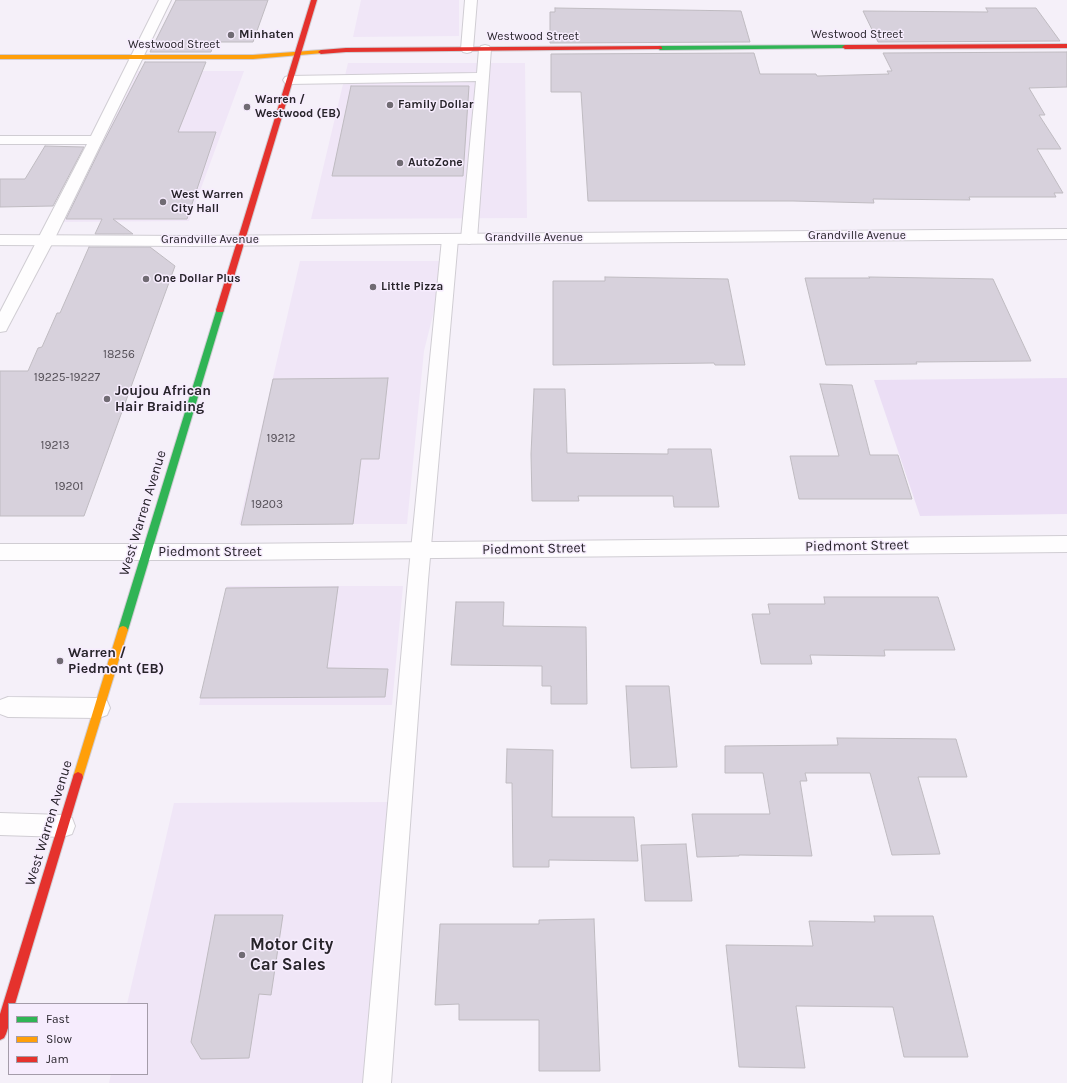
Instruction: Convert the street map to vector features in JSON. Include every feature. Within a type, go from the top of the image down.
[{"type":"main road","name":"West Warren Avenue","points":[[9,1003],[314,0]]},
{"type":"main road","name":"Westwood Street","points":[[0,57],[253,57],[346,50],[1067,46]]},
{"type":"main road","name":"West Warren Avenue","points":[[0,1034],[8,1008]]},
{"type":"street","name":"Grandville Avenue","points":[[0,240],[460,239],[1067,234]]},
{"type":"street","name":"Piedmont Street","points":[[0,552],[1067,544]]},
{"type":"lane","points":[[0,327],[46,240],[165,0]]},
{"type":"lane","points":[[467,49],[471,0]]},
{"type":"lane","points":[[377,1083],[421,550],[460,239],[486,49]]},
{"type":"lane","points":[[289,80],[483,77]]},
{"type":"lane","points":[[0,140],[95,140]]},
{"type":"lane","points":[[8,707],[99,708]]},
{"type":"lane","points":[[0,824],[63,826]]},
{"type":"shaded area","points":[[361,0],[459,0],[459,36],[353,37]]},
{"type":"shaded area","points":[[348,63],[525,63],[527,218],[311,219]]},
{"type":"shaded area","points":[[138,71],[244,71],[189,221],[63,222]]},
{"type":"shaded area","points":[[300,261],[440,261],[437,299],[424,351],[407,524],[239,524]]},
{"type":"shaded area","points":[[1067,378],[1067,514],[920,516],[874,380]]},
{"type":"shaded area","points":[[227,586],[403,586],[392,705],[199,705]]},
{"type":"shaded area","points":[[394,802],[370,1083],[109,1083],[111,1075],[148,1075],[148,1003],[127,1003],[174,803]]},
{"type":"building","points":[[176,0],[268,0],[253,42],[214,42],[211,52],[150,52]]},
{"type":"building","points":[[555,8],[741,11],[750,42],[550,43],[550,12],[555,12]]},
{"type":"building","points":[[986,8],[1036,8],[1060,41],[878,42],[863,11],[988,12]]},
{"type":"building","points":[[1067,52],[1067,87],[1029,88],[1045,115],[1039,115],[1061,149],[1037,149],[1063,193],[1054,193],[1056,197],[969,197],[970,200],[873,199],[874,203],[793,201],[588,201],[581,92],[551,92],[551,54],[754,53],[760,74],[816,74],[817,76],[889,74],[887,71],[892,71],[883,53]]},
{"type":"building","points":[[145,62],[206,62],[178,132],[216,132],[187,219],[113,219],[133,234],[95,234],[102,219],[66,219]]},
{"type":"building","points":[[351,86],[469,86],[463,176],[332,176]]},
{"type":"building","points":[[45,146],[84,147],[53,206],[0,207],[0,179],[25,179]]},
{"type":"building","points":[[89,247],[150,247],[175,266],[84,516],[0,516],[0,371],[28,371],[38,348],[42,347],[57,313],[60,313]]},
{"type":"building","points":[[605,277],[728,279],[745,365],[715,365],[714,363],[553,365],[553,281],[605,281]]},
{"type":"building","points":[[869,277],[993,279],[1031,361],[916,362],[917,364],[826,365],[805,278],[870,278]]},
{"type":"building","points":[[388,378],[379,459],[361,459],[353,524],[241,525],[273,379]]},
{"type":"building","points":[[820,384],[852,385],[870,455],[898,455],[912,499],[799,499],[790,456],[839,456]]},
{"type":"building","points":[[534,389],[565,389],[567,453],[668,454],[668,449],[711,449],[719,507],[674,507],[673,496],[578,496],[579,501],[532,501],[531,454]]},
{"type":"building","points":[[338,587],[327,668],[388,669],[385,697],[200,698],[226,588]]},
{"type":"building","points":[[824,597],[938,597],[955,650],[884,650],[885,656],[810,655],[812,664],[761,664],[752,614],[770,614],[768,604],[825,604]]},
{"type":"building","points":[[456,602],[504,602],[503,626],[586,627],[587,704],[551,704],[551,686],[542,686],[542,666],[451,665]]},
{"type":"building","points":[[626,686],[669,686],[677,767],[631,768]]},
{"type":"building","points":[[837,738],[956,739],[967,777],[918,777],[940,854],[892,855],[870,773],[805,773],[807,781],[800,781],[812,856],[739,855],[697,857],[692,814],[770,814],[763,773],[725,773],[725,746],[838,745]]},
{"type":"building","points":[[507,749],[553,750],[552,817],[634,817],[638,861],[549,860],[549,867],[513,867],[512,783],[506,783]]},
{"type":"building","points":[[686,844],[692,901],[645,901],[641,845]]},
{"type":"building","name":"Motor City Car Sales","points":[[215,915],[283,915],[271,995],[259,994],[249,1058],[201,1059],[191,1042]]},
{"type":"building","points":[[874,916],[933,916],[968,1057],[904,1057],[893,1007],[796,1006],[805,1068],[739,1067],[726,945],[813,946],[809,921],[875,922]]},
{"type":"building","points":[[594,919],[600,1071],[539,1071],[539,1020],[459,1020],[459,1004],[435,1005],[440,924],[539,924],[539,920]]},
{"type":"traffic: fast","points":[[660,48],[845,47]]},
{"type":"traffic: fast","points":[[123,630],[220,310]]},
{"type":"traffic: slow","points":[[0,57],[253,57],[321,52]]},
{"type":"traffic: slow","points":[[78,777],[123,630]]},
{"type":"traffic: jam","points":[[220,310],[314,0]]},
{"type":"traffic: jam","points":[[845,47],[1067,46]]},
{"type":"traffic: jam","points":[[321,52],[346,50],[660,48]]},
{"type":"traffic: jam","points":[[9,1003],[78,777]]},
{"type":"traffic: jam","points":[[0,1034],[8,1008]]},
{"type":"place","name":"Minhaten","points":[[231,35]]},
{"type":"place","name":"Family Dollar","points":[[390,105]]},
{"type":"place","name":"Warren / Westwood (EB)","points":[[247,107]]},
{"type":"place","name":"AutoZone","points":[[400,163]]},
{"type":"place","name":"West Warren City Hall","points":[[163,202]]},
{"type":"place","name":"One Dollar Plus","points":[[146,279]]},
{"type":"place","name":"Little Pizza","points":[[373,287]]},
{"type":"place","name":"Joujou African Hair Braiding","points":[[107,399]]},
{"type":"place","name":"Warren / Piedmont (EB)","points":[[60,661]]},
{"type":"place","name":"Motor City Car Sales","points":[[242,955]]}]
